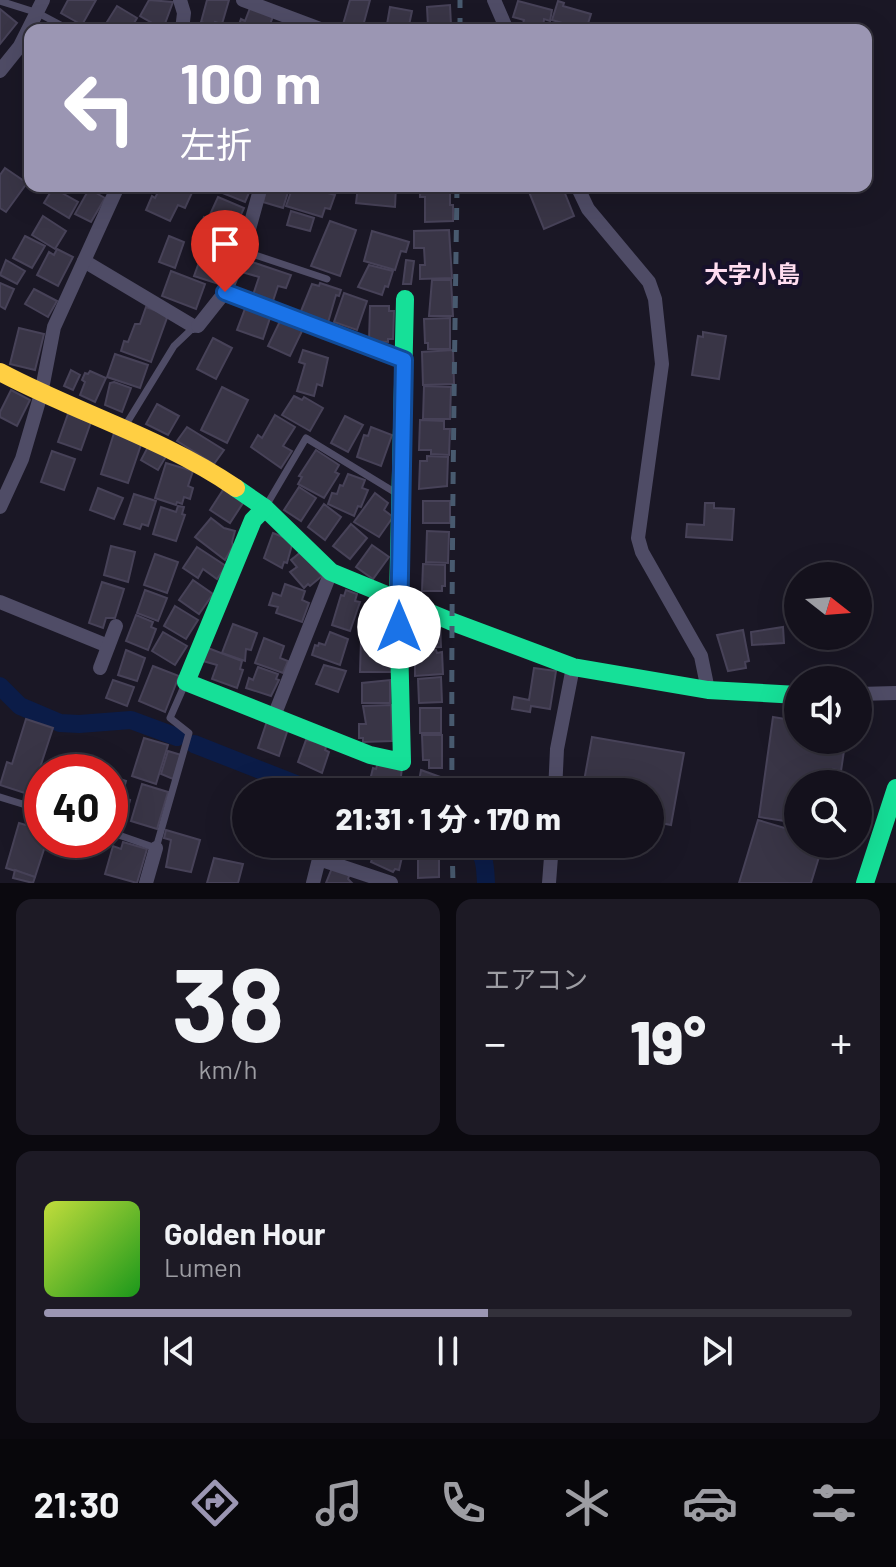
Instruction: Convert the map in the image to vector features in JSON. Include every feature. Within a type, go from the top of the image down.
[{"type":"street","points":[[180,0],[184,13],[183,24]]},
{"type":"street","points":[[243,0],[307,24]]},
{"type":"street","points":[[494,0],[504,24]]},
{"type":"street","points":[[0,71],[24,38]]},
{"type":"street","points":[[0,507],[22,459],[41,394],[54,327],[115,192]]},
{"type":"street","points":[[84,261],[196,326],[225,292],[243,251],[259,192]]},
{"type":"street","points":[[580,192],[588,209],[649,282],[655,299],[662,364],[638,538],[642,552],[701,656],[708,690]]},
{"type":"street","points":[[265,508],[253,520],[186,682],[370,755],[402,762],[398,600],[405,299]]},
{"type":"street","points":[[0,372],[41,394],[124,428],[210,470],[265,508],[331,572],[398,600],[573,667],[708,690],[784,694]]},
{"type":"street","points":[[274,716],[331,572]]},
{"type":"street","points":[[0,602],[108,646]]},
{"type":"street","points":[[100,668],[116,626]]},
{"type":"street","points":[[556,778],[557,749],[573,667]]},
{"type":"street","points":[[872,694],[896,693]]},
{"type":"street","points":[[865,883],[896,788]]},
{"type":"street","points":[[146,883],[156,848]]},
{"type":"street","points":[[549,883],[551,858]]},
{"type":"street","points":[[313,883],[319,859],[391,883]]},
{"type":"lane","points":[[0,1],[40,7],[62,24]]},
{"type":"lane","points":[[243,251],[327,279]]},
{"type":"lane","points":[[225,292],[404,360]]},
{"type":"lane","points":[[124,428],[174,346],[196,326]]},
{"type":"lane","points":[[265,508],[306,438],[401,496]]},
{"type":"lane","points":[[128,838],[156,848],[189,733],[170,718],[186,682]]},
{"type":"lane","points":[[0,797],[24,804]]},
{"type":"building","points":[[68,0],[96,0],[83,24],[61,13]]},
{"type":"building","points":[[149,0],[173,2],[165,24],[154,24],[140,16]]},
{"type":"building","points":[[207,0],[229,0],[222,24],[201,22]]},
{"type":"building","points":[[350,0],[370,0],[364,24],[343,24]]},
{"type":"building","points":[[518,1],[552,10],[550,21],[544,19],[544,24],[523,24],[524,20],[513,17]]},
{"type":"building","points":[[558,1],[564,3],[563,6],[591,14],[588,24],[566,24],[552,20]]},
{"type":"building","points":[[450,5],[451,24],[428,24],[427,7]]},
{"type":"building","points":[[117,6],[137,18],[134,24],[106,24]]},
{"type":"building","points":[[390,7],[412,11],[409,24],[387,24]]},
{"type":"building","points":[[250,8],[273,16],[270,24],[239,24],[241,19],[245,21]]},
{"type":"building","points":[[0,9],[17,23],[0,44]]},
{"type":"building","points":[[5,168],[24,181],[24,187],[6,212],[0,208],[0,175]]},
{"type":"building","points":[[51,192],[60,192],[78,202],[69,218],[44,203]]},
{"type":"building","points":[[87,192],[105,198],[91,222],[75,214]]},
{"type":"building","points":[[158,192],[192,192],[185,208],[178,205],[170,221],[146,210],[152,196],[155,198]]},
{"type":"building","points":[[220,192],[249,192],[245,202]]},
{"type":"building","points":[[266,192],[288,192],[283,208],[263,202]]},
{"type":"building","points":[[291,192],[328,192],[335,195],[330,209],[325,208],[322,217],[286,206]]},
{"type":"building","points":[[357,192],[396,192],[395,207],[356,203]]},
{"type":"building","points":[[420,192],[450,192],[453,221],[425,222],[425,197],[420,197]]},
{"type":"building","points":[[529,192],[564,192],[574,216],[544,229]]},
{"type":"building","points":[[218,197],[244,208],[231,237],[220,232],[217,239],[198,230],[204,217],[208,219]]},
{"type":"building","points":[[291,211],[314,218],[310,231],[287,225]]},
{"type":"building","points":[[43,216],[66,231],[55,249],[32,235]]},
{"type":"building","points":[[330,221],[356,230],[340,276],[311,266]]},
{"type":"building","points":[[449,230],[452,278],[420,279],[420,265],[425,265],[424,248],[414,248],[414,231]]},
{"type":"building","points":[[372,231],[409,242],[406,252],[401,251],[395,270],[364,261]]},
{"type":"building","points":[[25,236],[45,246],[32,268],[13,258]]},
{"type":"building","points":[[169,236],[184,242],[175,268],[159,262]]},
{"type":"building","points":[[220,237],[237,242],[234,253],[217,247]]},
{"type":"building","points":[[205,246],[229,254],[219,284],[194,276]]},
{"type":"building","points":[[57,249],[73,257],[58,286],[37,275],[49,252],[54,255]]},
{"type":"building","points":[[6,260],[25,271],[17,284],[0,275]]},
{"type":"building","points":[[246,260],[291,275],[286,288],[278,286],[273,301],[253,295],[259,277],[242,272]]},
{"type":"building","points":[[406,260],[414,261],[411,284],[403,284]]},
{"type":"building","points":[[369,265],[393,271],[382,295],[358,287]]},
{"type":"building","points":[[171,271],[205,284],[196,309],[162,296]]},
{"type":"building","points":[[432,280],[451,280],[453,316],[429,316]]},
{"type":"building","points":[[0,283],[14,289],[5,309],[0,306]]},
{"type":"building","points":[[320,283],[341,290],[339,296],[336,295],[327,326],[299,316],[312,284],[319,286]]},
{"type":"building","points":[[34,289],[57,301],[48,317],[25,304]]},
{"type":"building","points":[[344,293],[367,301],[357,330],[334,322]]},
{"type":"building","points":[[246,306],[271,315],[263,339],[237,330]]},
{"type":"building","points":[[370,306],[389,306],[389,311],[394,311],[393,339],[388,339],[388,342],[369,341]]},
{"type":"building","points":[[146,307],[168,315],[151,362],[121,351],[135,324],[140,324]]},
{"type":"building","points":[[450,318],[450,349],[428,349],[424,319]]},
{"type":"building","points":[[281,319],[303,329],[290,356],[268,346]]},
{"type":"building","points":[[19,328],[44,334],[35,370],[10,364]]},
{"type":"building","points":[[703,332],[726,336],[719,379],[692,375],[698,336],[703,337]]},
{"type":"building","points":[[213,338],[232,348],[216,379],[197,369]]},
{"type":"building","points":[[303,350],[328,358],[322,386],[317,384],[314,396],[297,391],[305,364],[299,362]]},
{"type":"building","points":[[453,350],[454,384],[423,385],[422,352]]},
{"type":"building","points":[[115,354],[148,365],[140,388],[107,377]]},
{"type":"building","points":[[71,370],[80,375],[73,390],[64,386]]},
{"type":"building","points":[[90,371],[106,378],[95,402],[80,395],[85,382],[82,380],[85,373]]},
{"type":"building","points":[[110,383],[131,388],[122,412],[105,405]]},
{"type":"building","points":[[424,386],[451,387],[450,419],[423,419]]},
{"type":"building","points":[[222,387],[248,400],[227,443],[201,430]]},
{"type":"building","points":[[11,390],[30,400],[17,426],[0,417]]},
{"type":"building","points":[[294,396],[302,400],[304,397],[323,408],[310,431],[282,415]]},
{"type":"building","points":[[157,404],[179,416],[168,435],[146,424]]},
{"type":"building","points":[[69,411],[92,419],[81,450],[58,442]]},
{"type":"building","points":[[275,415],[295,427],[283,446],[292,451],[281,468],[251,447],[258,435],[262,438]]},
{"type":"building","points":[[345,416],[363,425],[348,452],[331,443]]},
{"type":"building","points":[[420,420],[444,421],[444,429],[450,429],[449,455],[419,450]]},
{"type":"building","points":[[187,427],[224,450],[214,464],[177,441]]},
{"type":"building","points":[[371,427],[392,435],[381,466],[357,457],[364,435],[368,436]]},
{"type":"building","points":[[115,430],[143,439],[128,483],[101,474]]},
{"type":"building","points":[[150,443],[168,453],[158,470],[141,460]]},
{"type":"building","points":[[316,450],[339,465],[335,472],[339,474],[324,498],[298,484],[302,477],[299,476]]},
{"type":"building","points":[[52,451],[75,459],[64,490],[41,482]]},
{"type":"building","points":[[427,456],[448,457],[447,486],[419,489],[420,461],[427,461]]},
{"type":"building","points":[[166,463],[193,471],[188,486],[193,488],[190,499],[184,497],[182,504],[155,498]]},
{"type":"building","points":[[348,474],[365,480],[362,488],[368,490],[354,516],[328,504],[332,493],[337,494]]},
{"type":"building","points":[[225,487],[245,500],[230,523],[210,510]]},
{"type":"building","points":[[299,487],[316,498],[301,521],[284,510]]},
{"type":"building","points":[[98,488],[123,498],[114,519],[90,510]]},
{"type":"building","points":[[375,493],[388,503],[384,510],[393,517],[379,537],[354,522]]},
{"type":"building","points":[[134,494],[156,501],[148,526],[142,524],[140,529],[124,524]]},
{"type":"building","points":[[423,501],[450,501],[450,523],[423,523]]},
{"type":"building","points":[[705,503],[714,503],[714,508],[734,509],[732,540],[686,537],[687,524],[704,525]]},
{"type":"building","points":[[324,504],[341,517],[325,540],[308,527]]},
{"type":"building","points":[[178,506],[184,507],[182,514],[185,515],[176,541],[153,534],[161,507],[176,512]]},
{"type":"building","points":[[211,518],[224,528],[235,531],[233,546],[225,560],[195,537]]},
{"type":"building","points":[[351,524],[367,538],[350,559],[333,546]]},
{"type":"building","points":[[427,531],[449,532],[448,563],[426,562]]},
{"type":"building","points":[[273,533],[293,541],[287,563],[284,562],[282,568],[264,558]]},
{"type":"building","points":[[372,545],[389,557],[373,579],[356,567]]},
{"type":"building","points":[[111,546],[135,552],[128,582],[104,575]]},
{"type":"building","points":[[197,547],[226,566],[217,579],[203,569],[198,578],[183,568]]},
{"type":"building","points":[[301,552],[322,576],[304,588],[290,572],[297,567],[291,560]]},
{"type":"building","points":[[155,554],[178,562],[167,593],[144,585]]},
{"type":"building","points":[[423,564],[445,565],[445,586],[442,586],[442,591],[422,591]]},
{"type":"building","points":[[193,580],[213,594],[199,614],[179,600]]},
{"type":"building","points":[[102,582],[124,589],[115,618],[106,618],[103,628],[89,623]]},
{"type":"building","points":[[285,584],[305,591],[302,600],[309,603],[302,622],[276,613],[278,607],[269,605],[273,593],[281,596]]},
{"type":"building","points":[[145,590],[167,598],[158,621],[137,613]]},
{"type":"building","points":[[346,590],[357,594],[355,601],[360,602],[350,631],[332,625],[341,595],[344,596]]},
{"type":"building","points":[[175,606],[198,620],[186,639],[164,626]]},
{"type":"building","points":[[369,610],[390,611],[390,636],[364,636],[364,613],[369,613]]},
{"type":"building","points":[[136,615],[153,622],[151,627],[156,629],[148,650],[126,641]]},
{"type":"building","points":[[233,624],[257,633],[251,650],[246,649],[245,661],[222,653]]},
{"type":"building","points":[[440,624],[441,647],[414,648],[413,626]]},
{"type":"building","points":[[783,627],[784,643],[752,645],[751,632]]},
{"type":"building","points":[[743,630],[749,661],[745,662],[746,668],[728,671],[717,635]]},
{"type":"building","points":[[163,632],[187,646],[175,665],[152,651]]},
{"type":"building","points":[[330,632],[348,639],[340,665],[312,655],[315,645],[325,645]]},
{"type":"building","points":[[395,637],[396,672],[360,672],[361,639]]},
{"type":"building","points":[[264,638],[284,646],[280,658],[288,661],[283,673],[255,663]]},
{"type":"building","points":[[208,648],[242,661],[240,669],[243,670],[237,688],[212,679],[217,665],[203,661]]},
{"type":"building","points":[[126,650],[145,658],[137,681],[118,675]]},
{"type":"building","points":[[415,650],[442,652],[443,674],[415,676]]},
{"type":"building","points":[[324,665],[346,671],[338,692],[316,684]]},
{"type":"building","points":[[153,666],[179,676],[165,712],[139,701]]},
{"type":"building","points":[[258,667],[278,674],[276,679],[279,680],[271,696],[246,688]]},
{"type":"building","points":[[534,668],[556,671],[550,709],[531,706],[530,712],[512,709],[514,697],[529,700]]},
{"type":"building","points":[[441,677],[442,702],[419,703],[418,679]]},
{"type":"building","points":[[113,680],[134,687],[127,706],[106,698]]},
{"type":"building","points":[[390,680],[390,703],[362,703],[362,683]]},
{"type":"building","points":[[391,705],[392,741],[363,742],[363,738],[359,738],[359,724],[366,724],[363,706]]},
{"type":"building","points":[[420,708],[441,708],[441,733],[420,733]]},
{"type":"building","points":[[773,717],[784,719],[784,754],[844,754],[841,770],[784,770],[784,821],[759,817]]},
{"type":"building","points":[[26,719],[53,728],[44,754],[24,754],[24,793],[0,785],[7,762],[12,764]]},
{"type":"building","points":[[267,721],[288,729],[279,756],[258,748]]},
{"type":"building","points":[[422,735],[442,735],[442,768],[429,768],[429,760],[423,760]]},
{"type":"building","points":[[592,737],[684,753],[671,825],[664,824],[664,778],[585,778]]},
{"type":"building","points":[[144,738],[168,745],[156,784],[132,776]]},
{"type":"building","points":[[306,740],[327,744],[325,750],[329,752],[322,773],[298,762]]},
{"type":"building","points":[[168,751],[181,755],[173,779],[161,774]]},
{"type":"building","points":[[378,762],[402,768],[401,778],[370,778],[373,768],[376,769]]},
{"type":"building","points":[[421,770],[443,778],[420,778]]},
{"type":"building","points":[[142,784],[168,792],[157,829],[131,821]]},
{"type":"building","points":[[758,820],[784,828],[784,858],[819,858],[811,883],[739,883]]},
{"type":"building","points":[[19,823],[24,824],[24,858],[41,858],[35,877],[6,868]]},
{"type":"building","points":[[166,830],[200,840],[191,872],[166,867],[171,840],[164,838]]},
{"type":"building","points":[[128,843],[147,849],[137,883],[105,874],[110,858],[128,858]]},
{"type":"building","points":[[214,858],[243,864],[238,883],[207,883]]},
{"type":"building","points":[[372,858],[402,858],[399,870],[393,872],[371,862]]},
{"type":"building","points":[[418,858],[439,858],[439,877],[418,878]]},
{"type":"building","points":[[332,868],[350,873],[348,879],[352,883],[326,883]]},
{"type":"building","points":[[15,870],[35,877],[33,883],[13,878]]},
{"type":"waterway","points":[[0,686],[20,706],[60,723],[131,720],[177,737]]},
{"type":"waterway","points":[[194,744],[280,778]]},
{"type":"waterway","points":[[483,858],[486,883]]},
{"type":"railway","points":[[460,0],[460,24]]},
{"type":"railway","points":[[452,778],[457,192]]},
{"type":"railway","points":[[452,858],[453,883]]},
{"type":"traffic: fast","points":[[265,508],[253,520],[186,682],[370,755],[402,762],[398,600],[405,299]]},
{"type":"traffic: fast","points":[[236,488],[265,508],[331,572],[450,621],[573,667],[708,690],[784,694]]},
{"type":"traffic: fast","points":[[865,883],[896,788]]},
{"type":"traffic: slow","points":[[0,372],[150,440],[236,488]]},
{"type":"district","name":"大字小島","points":[[752,273]]},
{"type":"route","points":[[225,292],[404,360],[399,627]]}]
